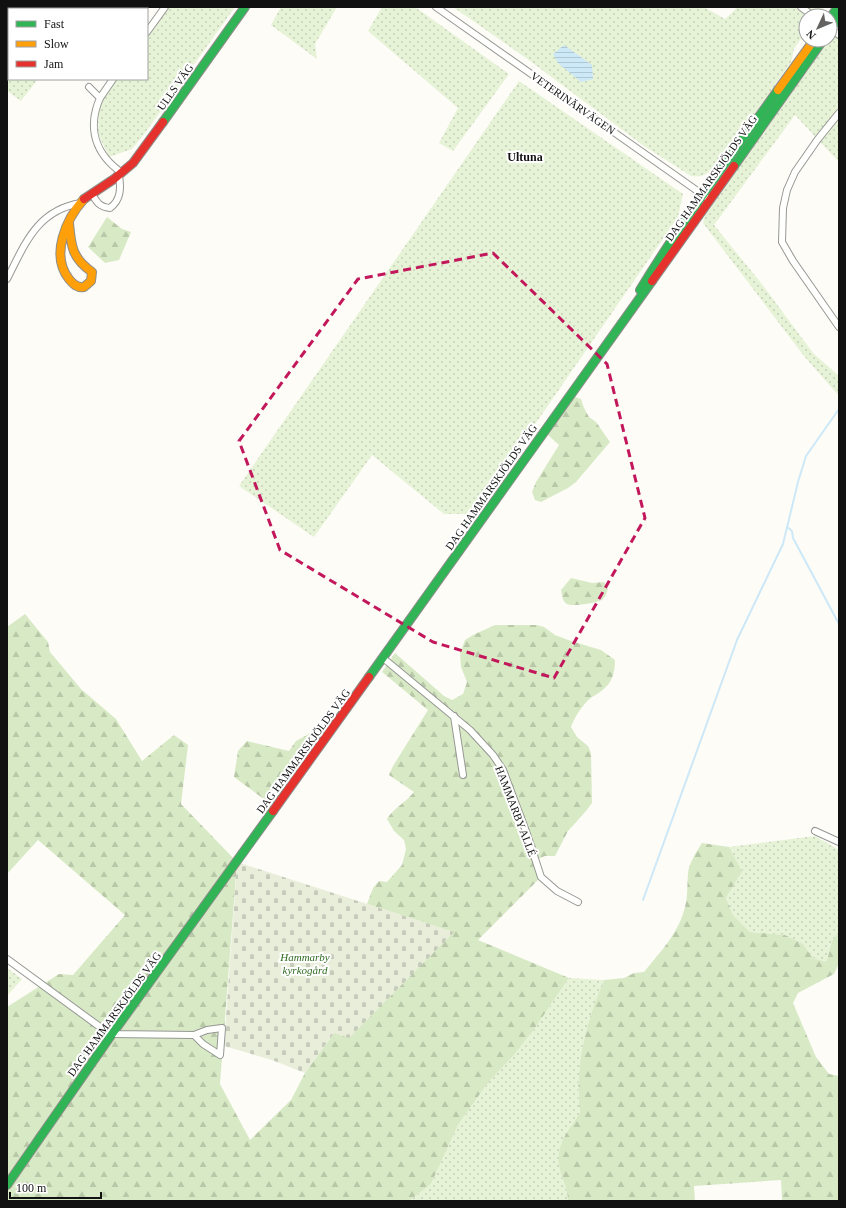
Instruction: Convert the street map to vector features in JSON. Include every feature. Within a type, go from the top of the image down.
[{"type":"main road","name":"ULLS VÄG","points":[[69,223],[70,240],[73,252],[79,262],[92,272],[92,278],[86,286],[81,287],[74,285],[65,275],[60,262],[61,242],[69,223],[80,203],[133,163],[245,7]]},
{"type":"main road","name":"DAG HAMMARSKJÖLDS VÄG","points":[[7,1185],[112,1034],[618,329],[809,48]]},
{"type":"main road","name":"DAG HAMMARSKJÖLDS VÄG","points":[[707,198],[817,48]]},
{"type":"street","points":[[148,31],[165,7]]},
{"type":"street","name":"VETERINÄRVÄGEN","points":[[436,7],[707,198]]},
{"type":"street","points":[[92,194],[97,204],[105,208],[110,208],[118,201],[120,174],[107,161],[98,146],[94,134],[93,122],[95,109],[100,98],[112,80]]},
{"type":"street","points":[[89,87],[100,98]]},
{"type":"street","points":[[839,113],[818,139],[795,172],[787,190],[783,208],[782,242],[793,261],[839,326]]},
{"type":"street","points":[[7,279],[26,242],[40,223],[53,213],[72,204],[80,203]]},
{"type":"street","name":"HAMMARBY ALLÉ","points":[[383,658],[470,730],[493,755],[503,770],[541,877],[557,891],[578,902]]},
{"type":"street","points":[[454,716],[463,775]]},
{"type":"street","points":[[815,832],[839,842]]},
{"type":"street","points":[[7,959],[100,1027],[112,1034],[194,1035],[207,1030],[222,1028],[220,1055],[206,1047],[194,1035]]},
{"type":"highlighted area","points":[[493,253],[607,364],[645,518],[554,678],[433,642],[280,550],[239,441],[358,279]]},
{"type":"green space","points":[[168,7],[235,7],[132,149],[109,157],[98,134],[99,108],[108,91],[116,80],[148,80],[148,36]]},
{"type":"green space","points":[[281,7],[337,7],[315,44],[317,59],[271,25]]},
{"type":"green space","points":[[382,7],[415,7],[509,74],[453,151],[439,143],[458,108],[368,31]]},
{"type":"green space","points":[[453,7],[704,7],[725,19],[738,7],[826,7],[798,8],[798,43],[794,49],[791,62],[717,167],[699,176],[691,176],[644,146],[526,58]]},
{"type":"green space","points":[[7,33],[8,80],[37,80],[21,101],[7,91]]},
{"type":"green space","points":[[839,36],[839,162],[795,115],[714,225],[761,283],[813,353],[839,376],[839,396],[804,356],[703,223],[705,216],[824,48],[838,48]]},
{"type":"green space","points":[[519,81],[683,194],[678,217],[471,517],[465,514],[444,514],[372,455],[314,537],[239,486]]},
{"type":"green space","points":[[107,217],[122,229],[131,232],[119,260],[105,263],[88,247]]},
{"type":"green space","points":[[575,397],[581,399],[589,417],[596,422],[610,442],[576,482],[568,488],[541,502],[535,500],[532,492],[536,482],[559,445],[548,435]]},
{"type":"green space","points":[[571,578],[592,583],[604,582],[608,588],[606,595],[603,599],[591,603],[579,605],[567,604],[563,600],[561,590]]},
{"type":"green space","points":[[25,614],[48,642],[50,652],[81,689],[116,719],[142,761],[174,735],[188,745],[181,804],[237,862],[220,1084],[250,1140],[291,1100],[305,1073],[334,1033],[453,932],[367,904],[373,888],[379,881],[387,882],[402,865],[406,849],[404,840],[394,831],[387,819],[414,792],[389,775],[393,766],[428,710],[382,672],[395,653],[444,696],[452,700],[463,694],[467,682],[461,667],[460,653],[465,640],[495,625],[537,625],[544,627],[555,635],[601,650],[615,660],[610,682],[604,689],[585,703],[571,727],[577,737],[588,746],[591,753],[592,803],[568,831],[555,856],[545,856],[535,860],[541,877],[478,940],[569,978],[533,1031],[514,1055],[487,1084],[458,1125],[431,1184],[409,1201],[7,1201],[7,1007],[59,974],[73,975],[125,915],[38,840],[7,874],[7,627]]},
{"type":"green space","points":[[321,727],[265,800],[234,777],[238,751],[247,741],[289,751],[296,741]]},
{"type":"green space","points":[[815,836],[839,850],[839,933],[830,945],[829,955],[826,962],[813,958],[803,944],[785,935],[750,932],[733,915],[726,898],[742,871],[729,847]]},
{"type":"green space","points":[[702,843],[729,847],[742,871],[726,898],[733,915],[750,932],[785,935],[803,944],[813,958],[826,962],[831,943],[839,933],[839,963],[834,974],[798,993],[793,1003],[816,1057],[829,1074],[839,1076],[839,1201],[782,1201],[781,1180],[694,1186],[695,1201],[568,1201],[567,1191],[559,1164],[560,1148],[566,1134],[580,1113],[580,1062],[592,1012],[604,980],[624,978],[634,973],[644,972],[674,934],[682,916],[687,899],[688,873],[690,865]]},
{"type":"green space","name":"Hammarby kyrkogård","points":[[237,862],[454,932],[349,1038],[334,1033],[305,1073],[272,1060],[224,1046]]},
{"type":"green space","points":[[7,968],[22,979],[7,996]]},
{"type":"green space","points":[[569,978],[604,980],[592,1012],[583,1045],[579,1079],[580,1113],[566,1134],[560,1148],[559,1164],[567,1191],[568,1201],[409,1201],[431,1184],[458,1125],[487,1084],[514,1055],[533,1031]]},
{"type":"water","points":[[564,45],[592,65],[593,79],[581,82],[558,63],[553,54]]},
{"type":"waterway","points":[[643,900],[737,640],[783,544],[806,456],[839,409]]},
{"type":"waterway","points":[[787,527],[792,531],[793,538],[839,624]]},
{"type":"traffic: fast","points":[[163,122],[245,7]]},
{"type":"traffic: fast","points":[[734,166],[817,48]]},
{"type":"traffic: fast","points":[[640,290],[690,214],[778,90]]},
{"type":"traffic: fast","points":[[369,677],[652,281]]},
{"type":"traffic: fast","points":[[7,1185],[112,1034],[273,811]]},
{"type":"traffic: slow","points":[[778,90],[808,48]]},
{"type":"traffic: slow","points":[[69,223],[72,245],[76,256],[80,262],[92,272],[91,281],[84,287],[75,285],[69,279],[63,269],[61,259],[61,248],[66,227],[77,207],[84,199]]},
{"type":"traffic: jam","points":[[84,199],[114,179],[133,163],[163,122]]},
{"type":"traffic: jam","points":[[652,281],[734,166]]},
{"type":"traffic: jam","points":[[273,811],[369,677]]},
{"type":"district","name":"Ultuna","points":[[525,157]]}]
